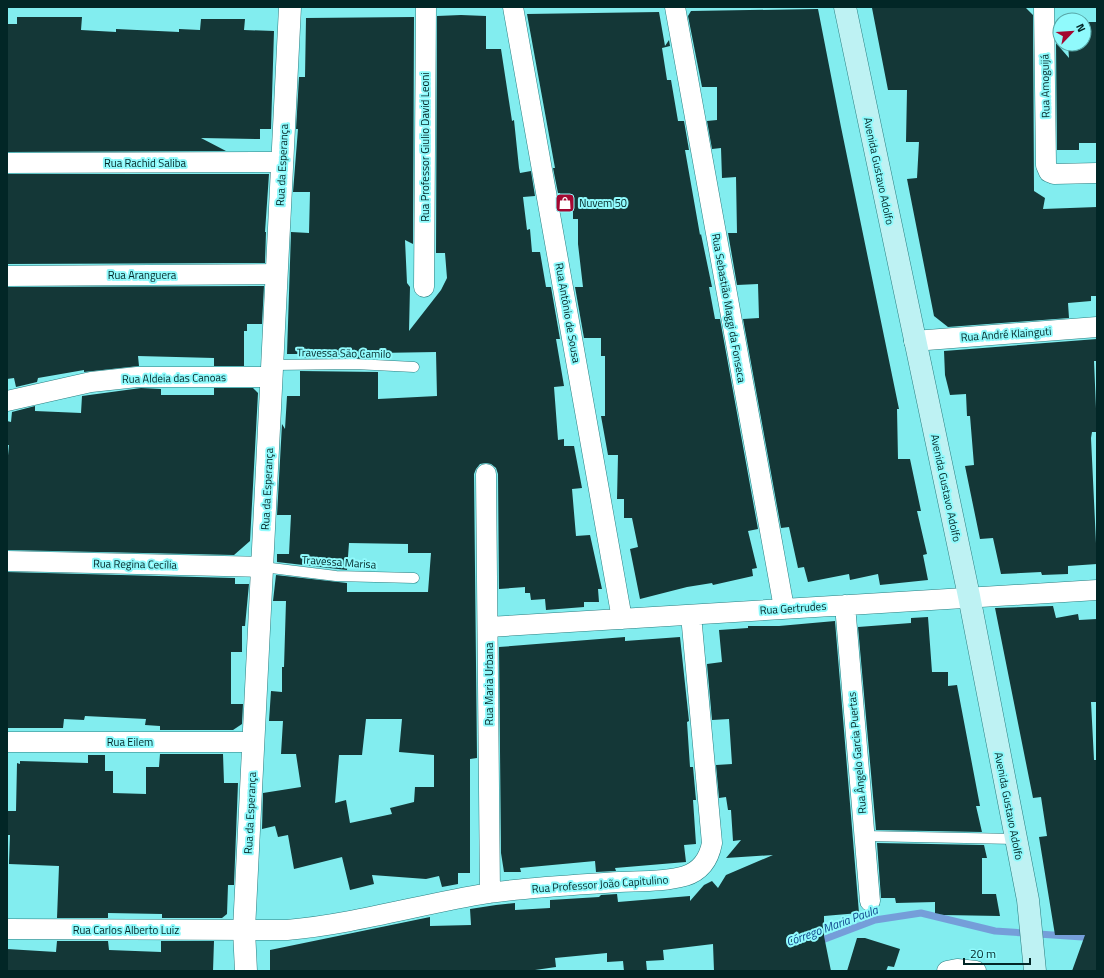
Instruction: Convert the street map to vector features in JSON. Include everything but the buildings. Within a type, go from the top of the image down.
[{"type":"main road","name":"Avenida Gustavo Adolfo","points":[[845,7],[914,341],[969,596],[1028,900],[1035,971]]},
{"type":"street","name":"Rua da Esperança","points":[[246,971],[244,930],[290,7]]},
{"type":"street","name":"Rua Professor Giulio David Leoni","points":[[424,287],[426,7]]},
{"type":"street","name":"Rua Antônio de Sousa","points":[[513,7],[622,619]]},
{"type":"street","name":"Rua Sebastião Maggi da Fonseca","points":[[676,7],[784,608]]},
{"type":"street","name":"Rua Amoguijá","points":[[1044,7],[1046,165],[1049,172],[1054,174],[1097,172]]},
{"type":"street","name":"Rua Rachid Saliba","points":[[7,163],[283,162]]},
{"type":"street","name":"Rua Aranguera","points":[[7,276],[277,274]]},
{"type":"street","name":"Rua André Klainguti","points":[[914,341],[1097,327]]},
{"type":"street","name":"Rua Aldeia das Canoas","points":[[7,401],[91,382],[137,377],[273,371]]},
{"type":"street","name":"Rua Maria Urbana","points":[[486,474],[490,893]]},
{"type":"street","name":"Rua Regina Cecília","points":[[7,561],[263,567]]},
{"type":"street","name":"Rua Gertrudes","points":[[488,627],[969,596],[1097,590]]},
{"type":"street","name":"Rua Ângelo Garcia Puertas","points":[[845,605],[870,901]]},
{"type":"street","name":"Rua Professor João Capitulino","points":[[244,930],[287,930],[322,927],[490,893],[580,884],[669,879],[686,876],[704,864],[710,854],[712,843],[691,615]]},
{"type":"street","name":"Rua Eilem","points":[[7,742],[253,742]]},
{"type":"street","name":"Rua Carlos Alberto Luiz","points":[[7,929],[244,930]]},
{"type":"street","points":[[947,971],[957,969],[976,971]]},
{"type":"lane","name":"Travessa São Camilo","points":[[273,371],[356,364],[414,367]]},
{"type":"lane","name":"Travessa Marisa","points":[[263,567],[336,576],[414,578]]},
{"type":"lane","points":[[864,836],[1016,839]]},
{"type":"waterway","name":"Córrego Maria Paula","points":[[817,942],[875,920],[921,913],[995,931],[1097,938]]},
{"type":"place","name":"Nuvem 50","points":[[565,203]]}]
